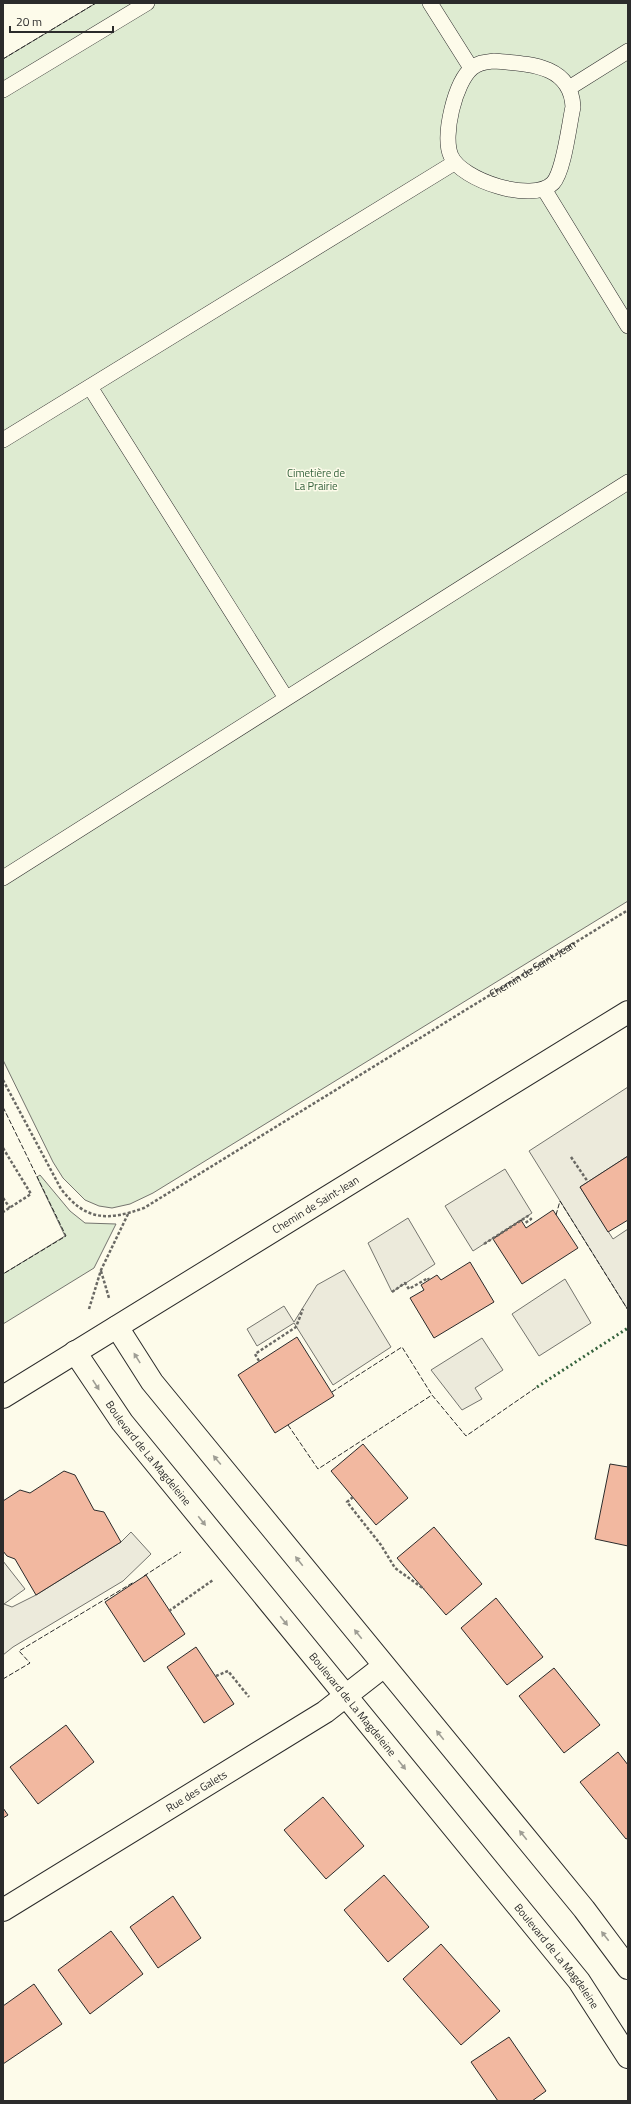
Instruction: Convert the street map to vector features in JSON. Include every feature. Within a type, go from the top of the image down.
[{"type":"street","name":"Chemin de Saint-Jean","points":[[3,1397],[628,1012]]},
{"type":"street","points":[[117,1327],[152,1382],[237,1483],[384,1666],[584,1909],[628,1968]]},
{"type":"street","name":"Boulevard de La Magdeleine","points":[[75,1352],[122,1422],[579,1981],[628,2057]]},
{"type":"street","name":"Rue des Galets","points":[[3,1910],[305,1725],[346,1697],[384,1666]]},
{"type":"lane","points":[[3,90],[148,3]]},
{"type":"lane","points":[[430,3],[471,68]]},
{"type":"lane","points":[[569,88],[628,51]]},
{"type":"lane","points":[[480,62],[524,63],[550,70],[569,88],[573,96],[573,107],[560,172],[553,183],[544,189],[533,192],[514,190],[478,179],[454,163],[450,155],[448,133],[457,92],[463,78],[471,68],[480,62]]},
{"type":"lane","points":[[3,440],[454,163]]},
{"type":"lane","points":[[544,189],[628,326]]},
{"type":"lane","points":[[90,387],[286,698]]},
{"type":"lane","points":[[3,878],[628,482]]},
{"type":"path","name":"Chemin de Saint-Jean","points":[[3,1080],[61,1189],[71,1202],[88,1214],[114,1216],[128,1214],[144,1208],[628,910]]},
{"type":"path","points":[[3,1148],[31,1194],[3,1212]]},
{"type":"path","points":[[571,1156],[588,1182]]},
{"type":"path","points":[[3,1198],[10,1208]]},
{"type":"path","points":[[101,1270],[128,1214]]},
{"type":"path","points":[[484,1244],[528,1216],[531,1219],[524,1224]]},
{"type":"path","points":[[392,1292],[405,1283],[410,1289],[428,1278],[429,1280]]},
{"type":"path","points":[[259,1361],[255,1354],[296,1327],[303,1309]]},
{"type":"path","points":[[352,1497],[347,1502],[381,1545],[395,1568],[424,1589]]},
{"type":"path","points":[[169,1611],[216,1578]]},
{"type":"path","points":[[216,1676],[228,1671],[249,1697]]},
{"type":"green space","name":"Cimetière de La Prairie","points":[[96,3],[628,3],[628,901],[153,1193],[130,1204],[112,1208],[99,1206],[85,1200],[63,1178],[53,1162],[3,1060],[3,59]]},
{"type":"green space","points":[[40,1175],[70,1211],[85,1223],[116,1224],[94,1268],[3,1324],[3,1274],[65,1236],[37,1177]]},
{"type":"shaded area","points":[[628,1087],[628,1156],[580,1187],[613,1239],[628,1229],[628,1310],[529,1151]]},
{"type":"shaded area","points":[[505,1169],[532,1213],[473,1251],[445,1206]]},
{"type":"shaded area","points":[[408,1218],[435,1264],[392,1292],[368,1243]]},
{"type":"shaded area","points":[[344,1270],[391,1347],[333,1385],[294,1323],[257,1346],[247,1329],[284,1306],[294,1322],[317,1285]]},
{"type":"shaded area","points":[[565,1279],[591,1323],[539,1356],[512,1314]]},
{"type":"shaded area","points":[[482,1338],[503,1370],[475,1388],[482,1399],[462,1410],[431,1370]]},
{"type":"shaded area","points":[[131,1532],[151,1554],[123,1581],[13,1647],[3,1655],[3,1561],[25,1589],[4,1604],[12,1607],[36,1595],[121,1542]]},
{"type":"building","points":[[628,1156],[628,1220],[608,1232],[580,1187]]},
{"type":"building","points":[[553,1210],[578,1248],[522,1284],[493,1239],[521,1220],[526,1228]]},
{"type":"building","points":[[470,1262],[494,1302],[434,1338],[410,1298],[424,1290],[421,1285],[437,1275],[441,1280]]},
{"type":"building","points":[[297,1337],[334,1396],[275,1433],[238,1375]]},
{"type":"building","points":[[363,1444],[408,1498],[376,1525],[331,1471]]},
{"type":"building","points":[[610,1464],[628,1467],[628,1546],[595,1539]]},
{"type":"building","points":[[64,1471],[75,1475],[94,1510],[104,1512],[121,1542],[36,1595],[15,1559],[7,1556],[3,1551],[3,1501],[20,1490],[30,1493]]},
{"type":"building","points":[[434,1527],[482,1584],[446,1615],[397,1558]]},
{"type":"building","points":[[146,1575],[185,1634],[144,1662],[105,1602]]},
{"type":"building","points":[[496,1598],[543,1657],[507,1685],[461,1628]]},
{"type":"building","points":[[196,1647],[234,1704],[204,1723],[167,1667]]},
{"type":"building","points":[[554,1668],[600,1725],[564,1753],[519,1696]]},
{"type":"building","points":[[66,1725],[94,1762],[38,1804],[10,1767]]},
{"type":"building","points":[[618,1752],[628,1765],[628,1838],[626,1839],[580,1782]]},
{"type":"building","points":[[323,1797],[364,1846],[326,1879],[284,1830]]},
{"type":"building","points":[[3,1808],[8,1815],[3,1818]]},
{"type":"building","points":[[384,1875],[429,1927],[388,1962],[344,1910]]},
{"type":"building","points":[[173,1896],[201,1938],[158,1968],[130,1927]]},
{"type":"building","points":[[111,1931],[143,1974],[90,2014],[58,1970]]},
{"type":"building","points":[[441,1944],[500,2011],[461,2045],[403,1979]]},
{"type":"building","points":[[34,1984],[62,2024],[3,2064],[3,2006]]},
{"type":"building","points":[[509,2037],[546,2091],[532,2101],[498,2101],[471,2062]]},
{"type":"hedge","points":[[537,1387],[628,1328]]},
{"type":"fence","points":[[3,59],[96,3]]},
{"type":"fence","points":[[3,1107],[66,1236],[3,1274]]},
{"type":"fence","points":[[556,1215],[560,1201],[628,1310]]},
{"type":"fence","points":[[332,1392],[402,1347],[432,1395],[466,1436],[537,1387]]},
{"type":"fence","points":[[288,1425],[318,1469],[432,1395]]},
{"type":"fence","points":[[144,1576],[181,1552]]},
{"type":"fence","points":[[3,1679],[30,1663],[19,1651],[134,1582]]}]
